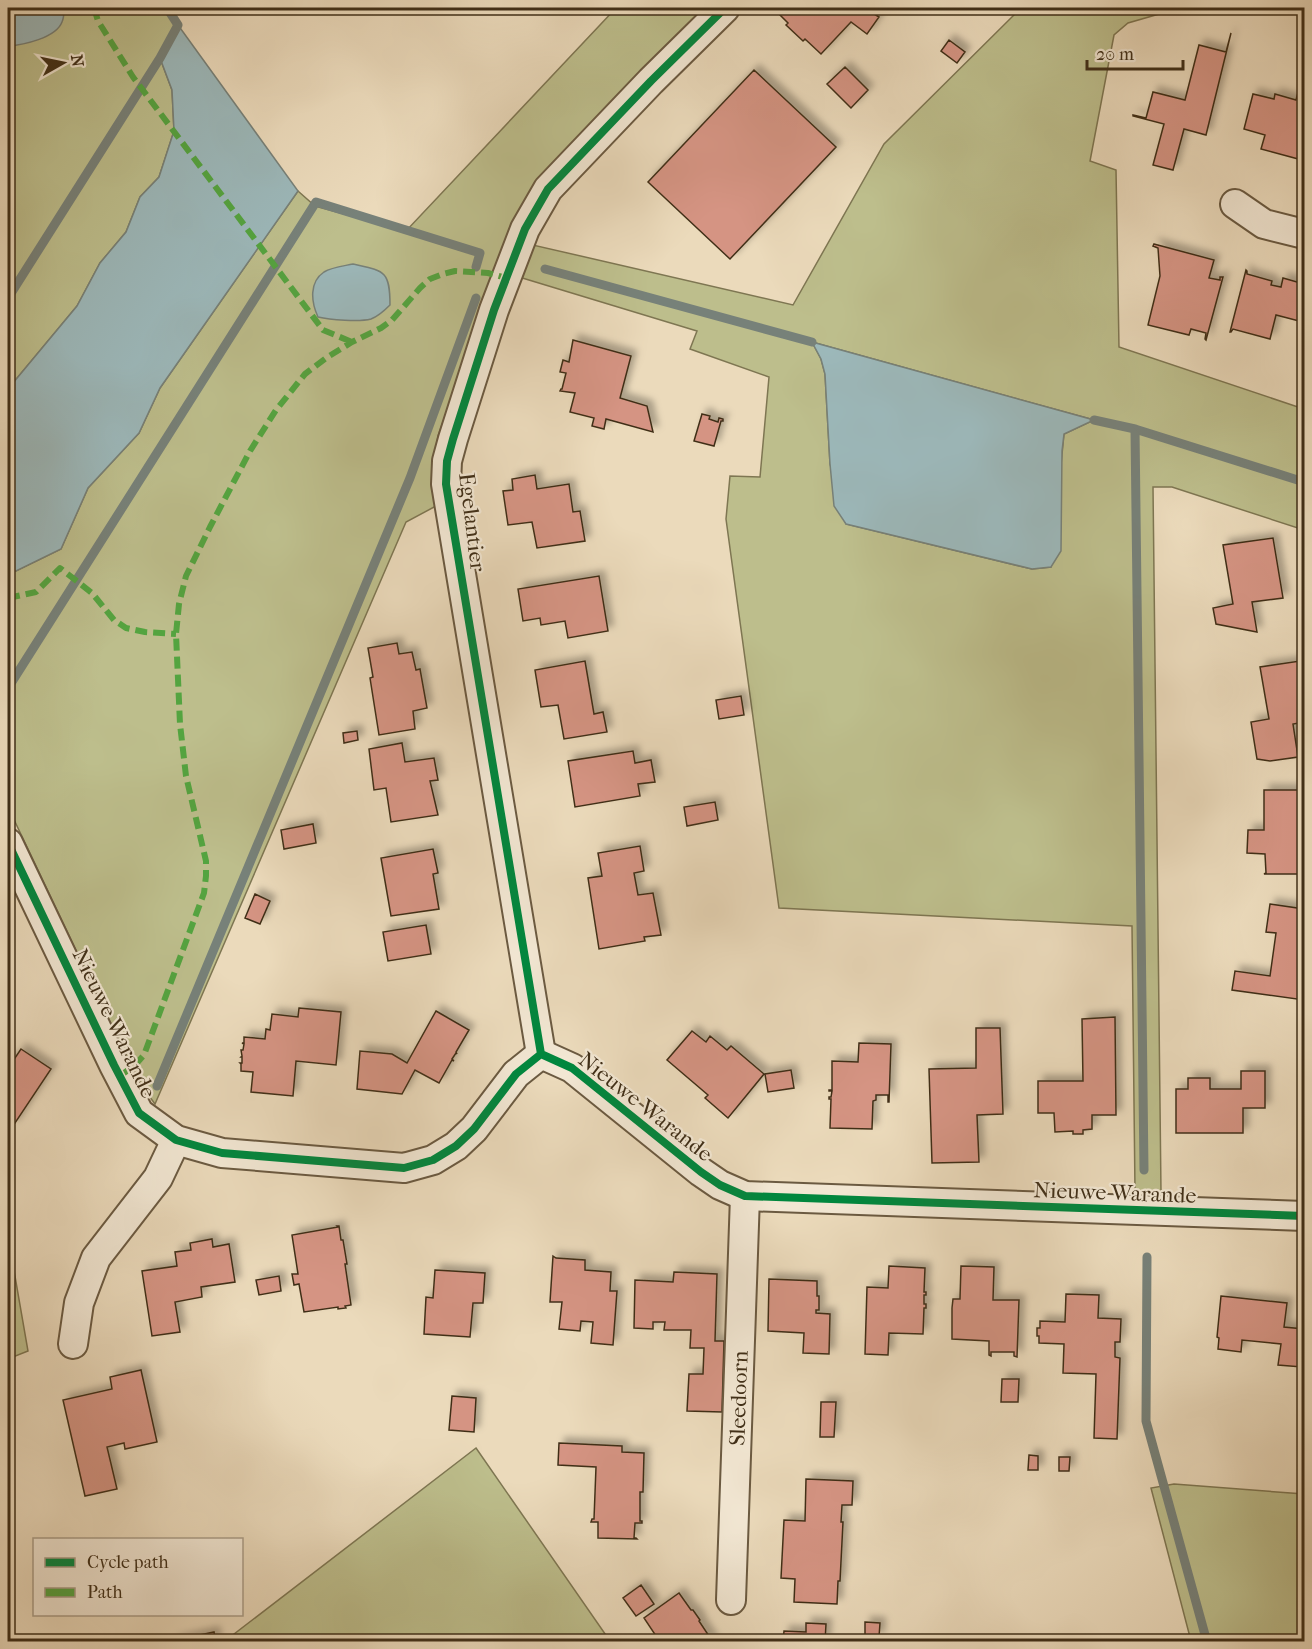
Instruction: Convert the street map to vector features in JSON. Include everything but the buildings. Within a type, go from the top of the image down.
[{"type":"street","name":"Egelantier","points":[[541,1054],[446,484],[447,461],[494,310],[525,229],[548,189],[651,81],[725,8]]},
{"type":"street","points":[[1235,204],[1264,224],[1305,234]]},
{"type":"street","name":"Nieuwe Warande","points":[[8,843],[139,1113],[176,1140],[222,1153],[404,1168],[433,1160],[456,1146],[474,1129],[516,1074],[541,1054],[572,1068],[701,1172],[720,1185],[745,1196],[1305,1216]]},
{"type":"street","points":[[73,1344],[79,1303],[96,1258],[158,1178],[176,1140]]},
{"type":"street","name":"Sleedoorn","points":[[731,1600],[745,1196]]},
{"type":"green space","points":[[8,8],[166,8],[178,25],[160,58],[172,90],[174,131],[159,177],[140,197],[126,232],[100,263],[77,306],[8,389]]},
{"type":"green space","points":[[616,8],[705,8],[544,177],[494,279],[438,436],[434,462],[436,506],[406,522],[155,1104],[138,1081],[8,807],[8,569],[16,571],[61,549],[88,488],[139,433],[160,388],[298,191],[315,206],[406,231]]},
{"type":"green space","points":[[1021,8],[1180,8],[1128,23],[1114,35],[1090,161],[1116,170],[1119,347],[1304,409],[1304,530],[1172,487],[1153,487],[1161,1192],[1135,1191],[1132,926],[779,908],[726,519],[730,476],[760,477],[769,377],[690,349],[697,331],[519,277],[533,245],[793,305],[884,144]],"holes":[[[812,342],[1094,420],[1064,434],[1051,567],[1032,569],[846,524],[830,464],[825,374],[821,359]]]},
{"type":"green space","points":[[8,1236],[28,1351],[8,1359]]},
{"type":"green space","points":[[476,1448],[610,1641],[225,1641]]},
{"type":"green space","points":[[1174,1484],[1304,1494],[1304,1641],[1191,1641],[1151,1488]]},
{"type":"water","points":[[8,8],[64,8],[64,17],[59,28],[46,36],[8,46]]},
{"type":"water","points":[[178,25],[298,191],[160,388],[139,433],[88,488],[61,549],[16,571],[8,569],[8,389],[77,306],[100,263],[126,232],[140,197],[159,177],[174,131],[172,90],[160,58]]},
{"type":"water","points":[[353,264],[372,268],[383,274],[389,285],[390,305],[376,316],[366,320],[318,317],[313,293],[319,276],[327,270]]},
{"type":"water","points":[[812,342],[1094,420],[1064,434],[1061,551],[1051,567],[1032,569],[846,524],[834,506],[825,374],[821,359]]},
{"type":"waterway","points":[[8,298],[160,58],[178,25],[167,8]]},
{"type":"waterway","points":[[8,688],[316,202],[480,253],[476,267]]},
{"type":"waterway","points":[[545,269],[812,342]]},
{"type":"waterway","points":[[157,1086],[410,478],[476,298]]},
{"type":"waterway","points":[[1094,420],[1135,429],[1144,1170]]},
{"type":"waterway","points":[[1135,429],[1304,482]]},
{"type":"waterway","points":[[1147,1257],[1146,1421],[1207,1642]]},
{"type":"marked path","points":[[94,8],[98,21],[133,77],[323,330],[352,342]]},
{"type":"marked path","points":[[120,1076],[144,1055],[204,893],[206,861],[186,776],[180,724],[176,634],[179,604],[186,576],[250,451],[276,410],[305,374],[326,358],[392,320],[430,279],[455,271],[488,273],[506,278]]},
{"type":"marked path","points":[[8,598],[36,592],[60,568],[92,593],[114,620],[126,628],[176,634]]},
{"type":"cycle path","points":[[541,1054],[446,484],[447,461],[494,310],[525,229],[548,189],[651,81],[725,8]]},
{"type":"cycle path","points":[[8,843],[139,1113],[176,1140],[222,1153],[404,1168],[433,1160],[456,1146],[474,1129],[516,1074],[541,1054],[572,1068],[701,1172],[720,1185],[745,1196],[1304,1216]]}]
